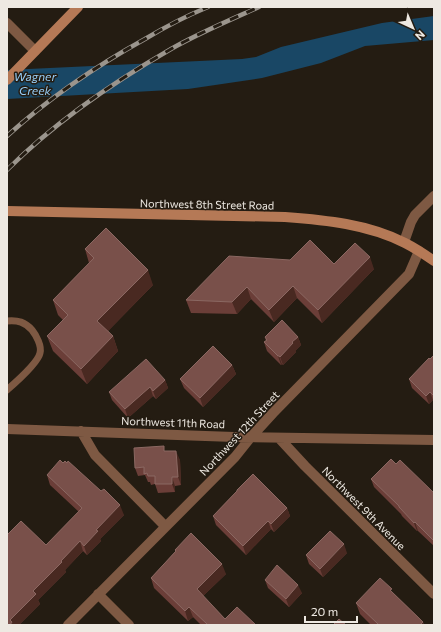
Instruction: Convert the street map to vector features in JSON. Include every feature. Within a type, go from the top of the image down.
[{"type":"street","points":[[7,80],[78,7]]},
{"type":"street","points":[[7,23],[35,51]]},
{"type":"street","points":[[404,242],[411,222],[434,196]]},
{"type":"street","name":"Northwest 8th Street Road","points":[[7,211],[285,217],[322,220],[358,226],[384,234],[404,242],[434,261]]},
{"type":"street","name":"Northwest 12th Street","points":[[68,625],[235,457],[273,413],[409,274],[419,251]]},
{"type":"street","name":"Northwest 11th Road","points":[[7,429],[279,438],[434,440]]},
{"type":"street","points":[[80,431],[95,455],[165,526]]},
{"type":"street","name":"Northwest 9th Avenue","points":[[279,438],[305,466],[434,594]]},
{"type":"street","points":[[98,594],[129,625]]},
{"type":"lane","points":[[7,321],[18,320],[26,324],[34,332],[39,342],[40,353],[34,364],[7,390]]},
{"type":"water","name":"Wagner Creek","points":[[434,16],[434,40],[365,46],[321,63],[262,78],[188,89],[7,99],[7,70],[242,59],[256,57],[281,47],[382,23]]},
{"type":"building","points":[[106,228],[148,270],[97,321],[113,336],[81,369],[47,336],[68,315],[53,300],[94,258],[85,249]]},
{"type":"building","points":[[310,240],[334,264],[355,243],[370,257],[318,310],[293,286],[269,310],[247,287],[232,302],[186,300],[229,256],[290,260]]},
{"type":"building","points":[[282,320],[298,337],[280,357],[264,342],[267,340],[265,337]]},
{"type":"building","points":[[213,346],[232,365],[200,398],[180,379]]},
{"type":"building","points":[[434,355],[434,396],[430,392],[426,396],[409,379],[429,358],[430,359]]},
{"type":"building","points":[[146,359],[165,380],[153,391],[150,387],[125,409],[109,392]]},
{"type":"building","points":[[164,446],[164,451],[176,451],[178,477],[172,477],[172,484],[155,484],[155,476],[148,476],[147,473],[144,474],[144,467],[135,468],[134,448]]},
{"type":"building","points":[[391,459],[396,464],[400,460],[434,493],[434,541],[371,479]]},
{"type":"building","points":[[60,460],[63,463],[65,461],[67,463],[68,461],[101,491],[104,489],[120,505],[96,530],[98,531],[84,546],[80,541],[61,561],[62,562],[33,591],[36,594],[10,620],[12,622],[10,625],[7,625],[7,535],[21,521],[46,545],[82,508],[47,475]]},
{"type":"building","points":[[253,474],[287,508],[271,524],[268,521],[243,546],[213,516]]},
{"type":"building","points":[[330,531],[344,544],[320,569],[306,555]]},
{"type":"building","points":[[191,533],[222,564],[197,589],[225,619],[237,607],[256,625],[208,625],[189,607],[185,611],[151,578]]},
{"type":"building","points":[[277,565],[298,585],[286,599],[265,580]]},
{"type":"building","points":[[380,578],[392,589],[390,590],[423,622],[420,625],[379,625],[356,603]]},
{"type":"building","points":[[339,619],[346,625],[333,625]]},
{"type":"railway","points":[[7,136],[73,83],[160,30],[208,7]]},
{"type":"railway","points":[[7,170],[25,152],[64,120],[127,76],[182,43],[259,7]]}]
